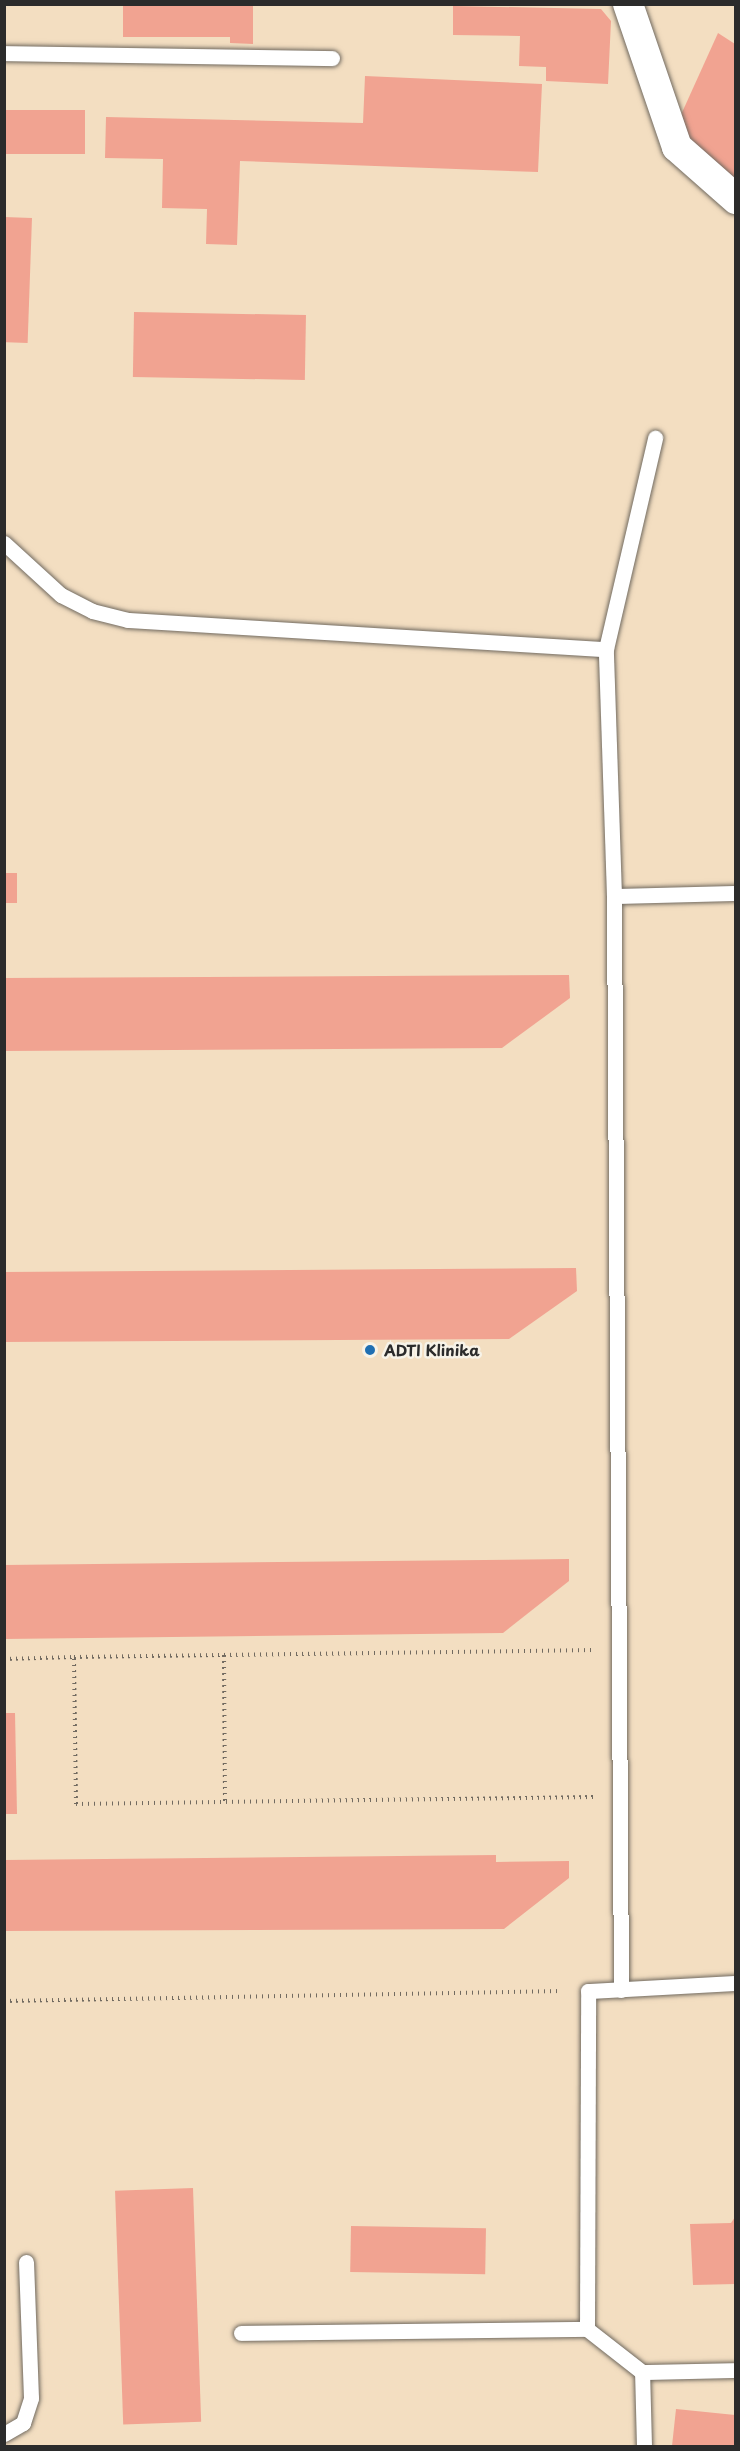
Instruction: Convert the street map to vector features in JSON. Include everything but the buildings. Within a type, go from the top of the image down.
[{"type":"street","points":[[628,4],[677,147],[735,199]]},
{"type":"lane","points":[[4,53],[332,58]]},
{"type":"lane","points":[[621,1990],[614,896],[606,649],[655,438]]},
{"type":"lane","points":[[4,543],[61,595],[92,611],[128,620],[606,649]]},
{"type":"lane","points":[[614,896],[735,893]]},
{"type":"lane","points":[[587,2329],[588,1991],[735,1983]]},
{"type":"lane","points":[[4,2434],[24,2423],[31,2398],[26,2262]]},
{"type":"lane","points":[[241,2333],[587,2329],[642,2372],[735,2370]]},
{"type":"lane","points":[[642,2372],[644,2446]]},
{"type":"path","points":[[4,1659],[618,1650]]},
{"type":"path","points":[[224,1655],[225,1802]]},
{"type":"path","points":[[74,1658],[76,1804],[618,1796]]},
{"type":"path","points":[[4,2001],[588,1991]]},
{"type":"place","name":"ADTI Klinika","points":[[370,1350]]}]
